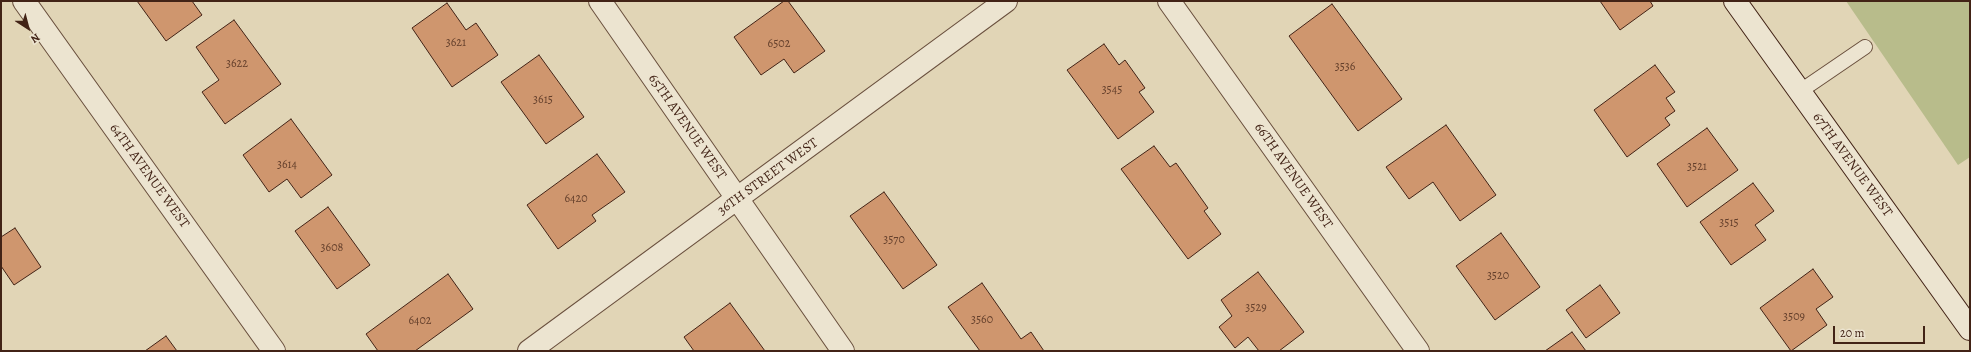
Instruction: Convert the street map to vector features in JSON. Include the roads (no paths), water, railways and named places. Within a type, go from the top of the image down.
[{"type":"street","name":"64TH AVENUE WEST","points":[[24,1],[274,351]]},
{"type":"street","name":"65TH AVENUE WEST","points":[[600,1],[843,351]]},
{"type":"street","name":"36TH STREET WEST","points":[[529,351],[1006,1]]},
{"type":"street","name":"66TH AVENUE WEST","points":[[1169,1],[1418,351]]},
{"type":"street","name":"67TH AVENUE WEST","points":[[1734,1],[1970,330]]},
{"type":"lane","points":[[1799,92],[1865,47]]}]
